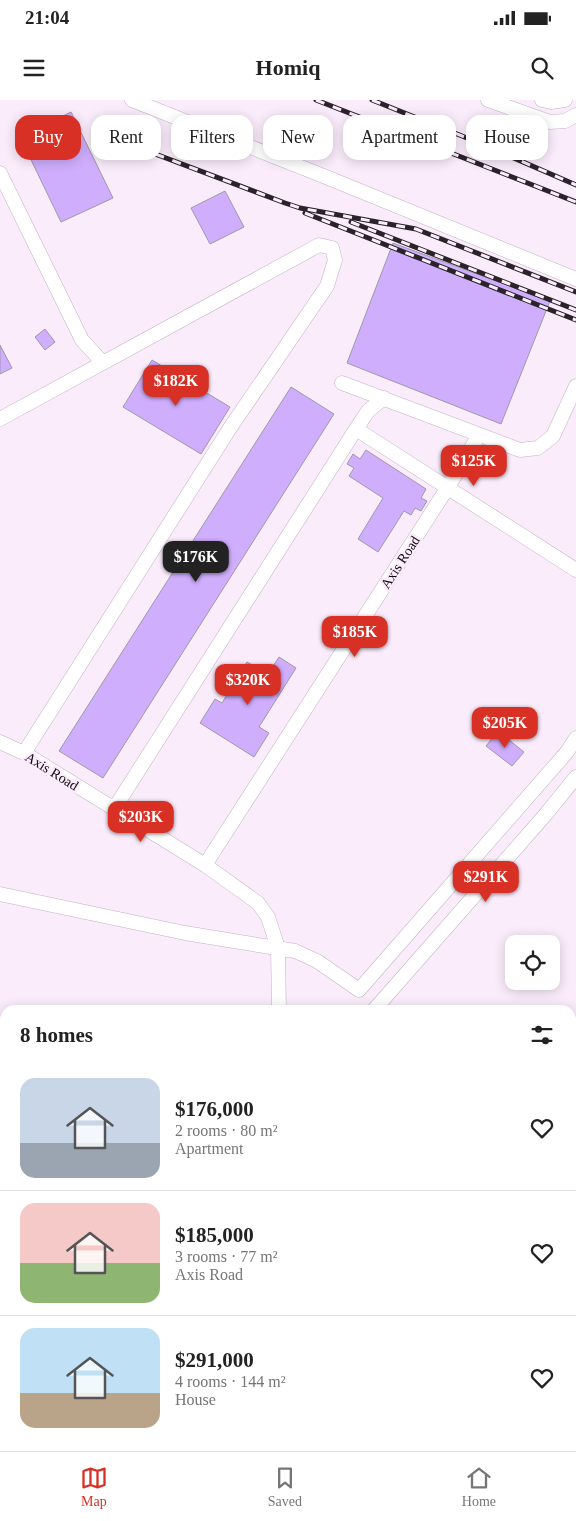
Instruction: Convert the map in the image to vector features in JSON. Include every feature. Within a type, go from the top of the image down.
[{"type":"street","points":[[132,100],[576,279]]},
{"type":"street","points":[[488,100],[550,122],[565,121],[576,115]]},
{"type":"street","points":[[542,100],[551,102],[565,100]]},
{"type":"street","points":[[0,173],[82,340],[102,363]]},
{"type":"street","points":[[0,419],[319,245],[332,248],[335,260],[327,286],[230,428],[24,753]]},
{"type":"street","points":[[342,383],[520,450],[538,448],[553,436],[576,386]]},
{"type":"street","points":[[114,809],[356,429],[368,411],[384,398]]},
{"type":"street","points":[[356,429],[576,570]]},
{"type":"street","name":"Axis Road","points":[[205,865],[480,435]]},
{"type":"street","points":[[0,894],[185,933],[295,951],[317,961],[358,990],[566,752],[576,738]]},
{"type":"street","name":"Axis Road","points":[[0,742],[24,753],[205,865],[258,903],[268,917],[278,948],[279,1005]]},
{"type":"street","points":[[378,1005],[546,814],[576,777]]},
{"type":"building","points":[[81,132],[91,153],[91,160],[94,160],[113,198],[61,222],[31,160],[81,160]]},
{"type":"building","points":[[225,191],[244,227],[210,244],[191,208]]},
{"type":"building","points":[[393,243],[550,301],[501,424],[347,363]]},
{"type":"building","points":[[45,329],[55,342],[45,350],[35,337]]},
{"type":"building","points":[[0,345],[12,368],[0,374]]},
{"type":"building","points":[[152,360],[230,407],[201,454],[123,407]]},
{"type":"building","points":[[291,387],[334,414],[103,778],[59,751]]},
{"type":"building","points":[[366,450],[426,489],[421,498],[427,501],[421,511],[415,508],[411,515],[404,511],[378,552],[358,539],[383,498],[349,476],[354,468],[347,464],[353,454],[360,459]]},
{"type":"building","points":[[279,657],[296,668],[259,727],[269,733],[254,757],[200,723],[215,699],[222,703],[247,662],[268,674]]},
{"type":"building","points":[[498,731],[524,752],[512,766],[486,746]]},
{"type":"railway","points":[[316,100],[576,202]]},
{"type":"railway","points":[[372,100],[477,142],[576,185]]},
{"type":"railway","points":[[161,156],[300,208],[416,229],[576,292]]},
{"type":"railway","points":[[305,213],[576,320]]},
{"type":"railway","points":[[351,222],[576,310]]}]
